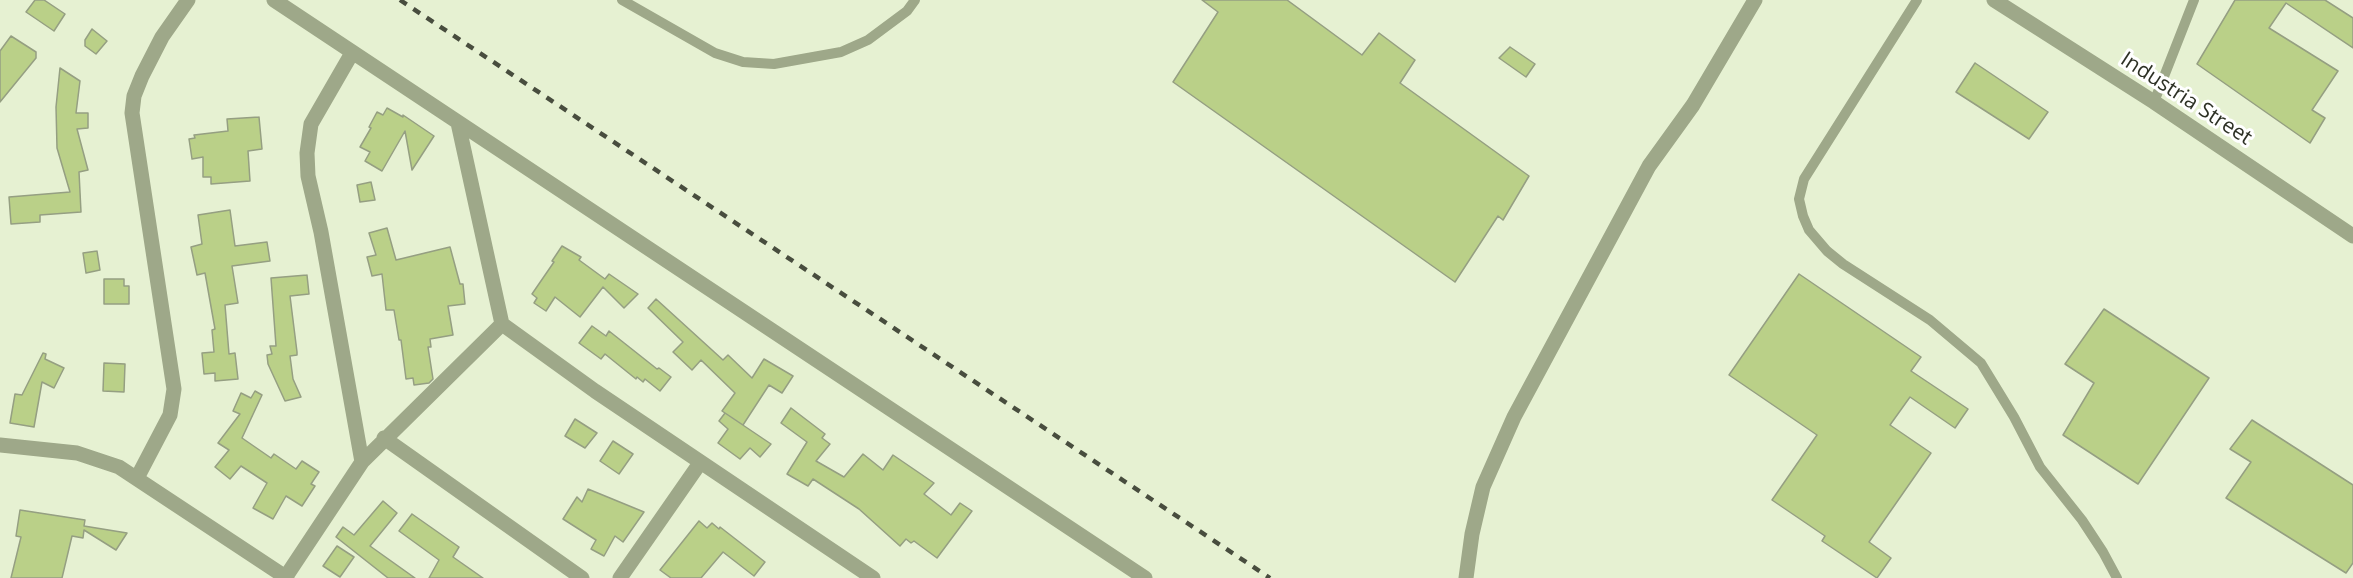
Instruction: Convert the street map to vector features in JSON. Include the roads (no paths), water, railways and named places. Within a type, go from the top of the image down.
[{"type":"street","points":[[137,478],[170,415],[174,389],[132,113],[134,96],[142,76],[162,37],[188,0]]},
{"type":"street","points":[[274,0],[734,303],[1145,578]]},
{"type":"street","points":[[1466,578],[1480,498],[1509,426],[1649,166],[1693,105],[1755,0]]},
{"type":"street","name":"Industria Street","points":[[1994,0],[2154,102],[2353,236]]},
{"type":"street","points":[[352,53],[311,124],[307,153],[308,176],[321,232],[362,462]]},
{"type":"street","points":[[458,123],[502,324],[700,463],[873,578]]},
{"type":"street","points":[[0,445],[89,456],[119,467],[286,578],[362,462],[502,324]]},
{"type":"street","points":[[384,438],[582,578]]},
{"type":"street","points":[[620,578],[700,463]]},
{"type":"lane","points":[[622,0],[715,53],[743,62],[774,64],[841,52],[868,40],[907,11],[915,0]]},
{"type":"lane","points":[[1917,0],[1804,179],[1799,199],[1803,216],[1809,230],[1827,251],[1843,264],[1929,320],[1981,363],[2014,417],[2040,467],[2082,520],[2117,578]]},
{"type":"lane","points":[[2154,102],[2194,0]]},
{"type":"railway","points":[[400,0],[1270,578]]}]
